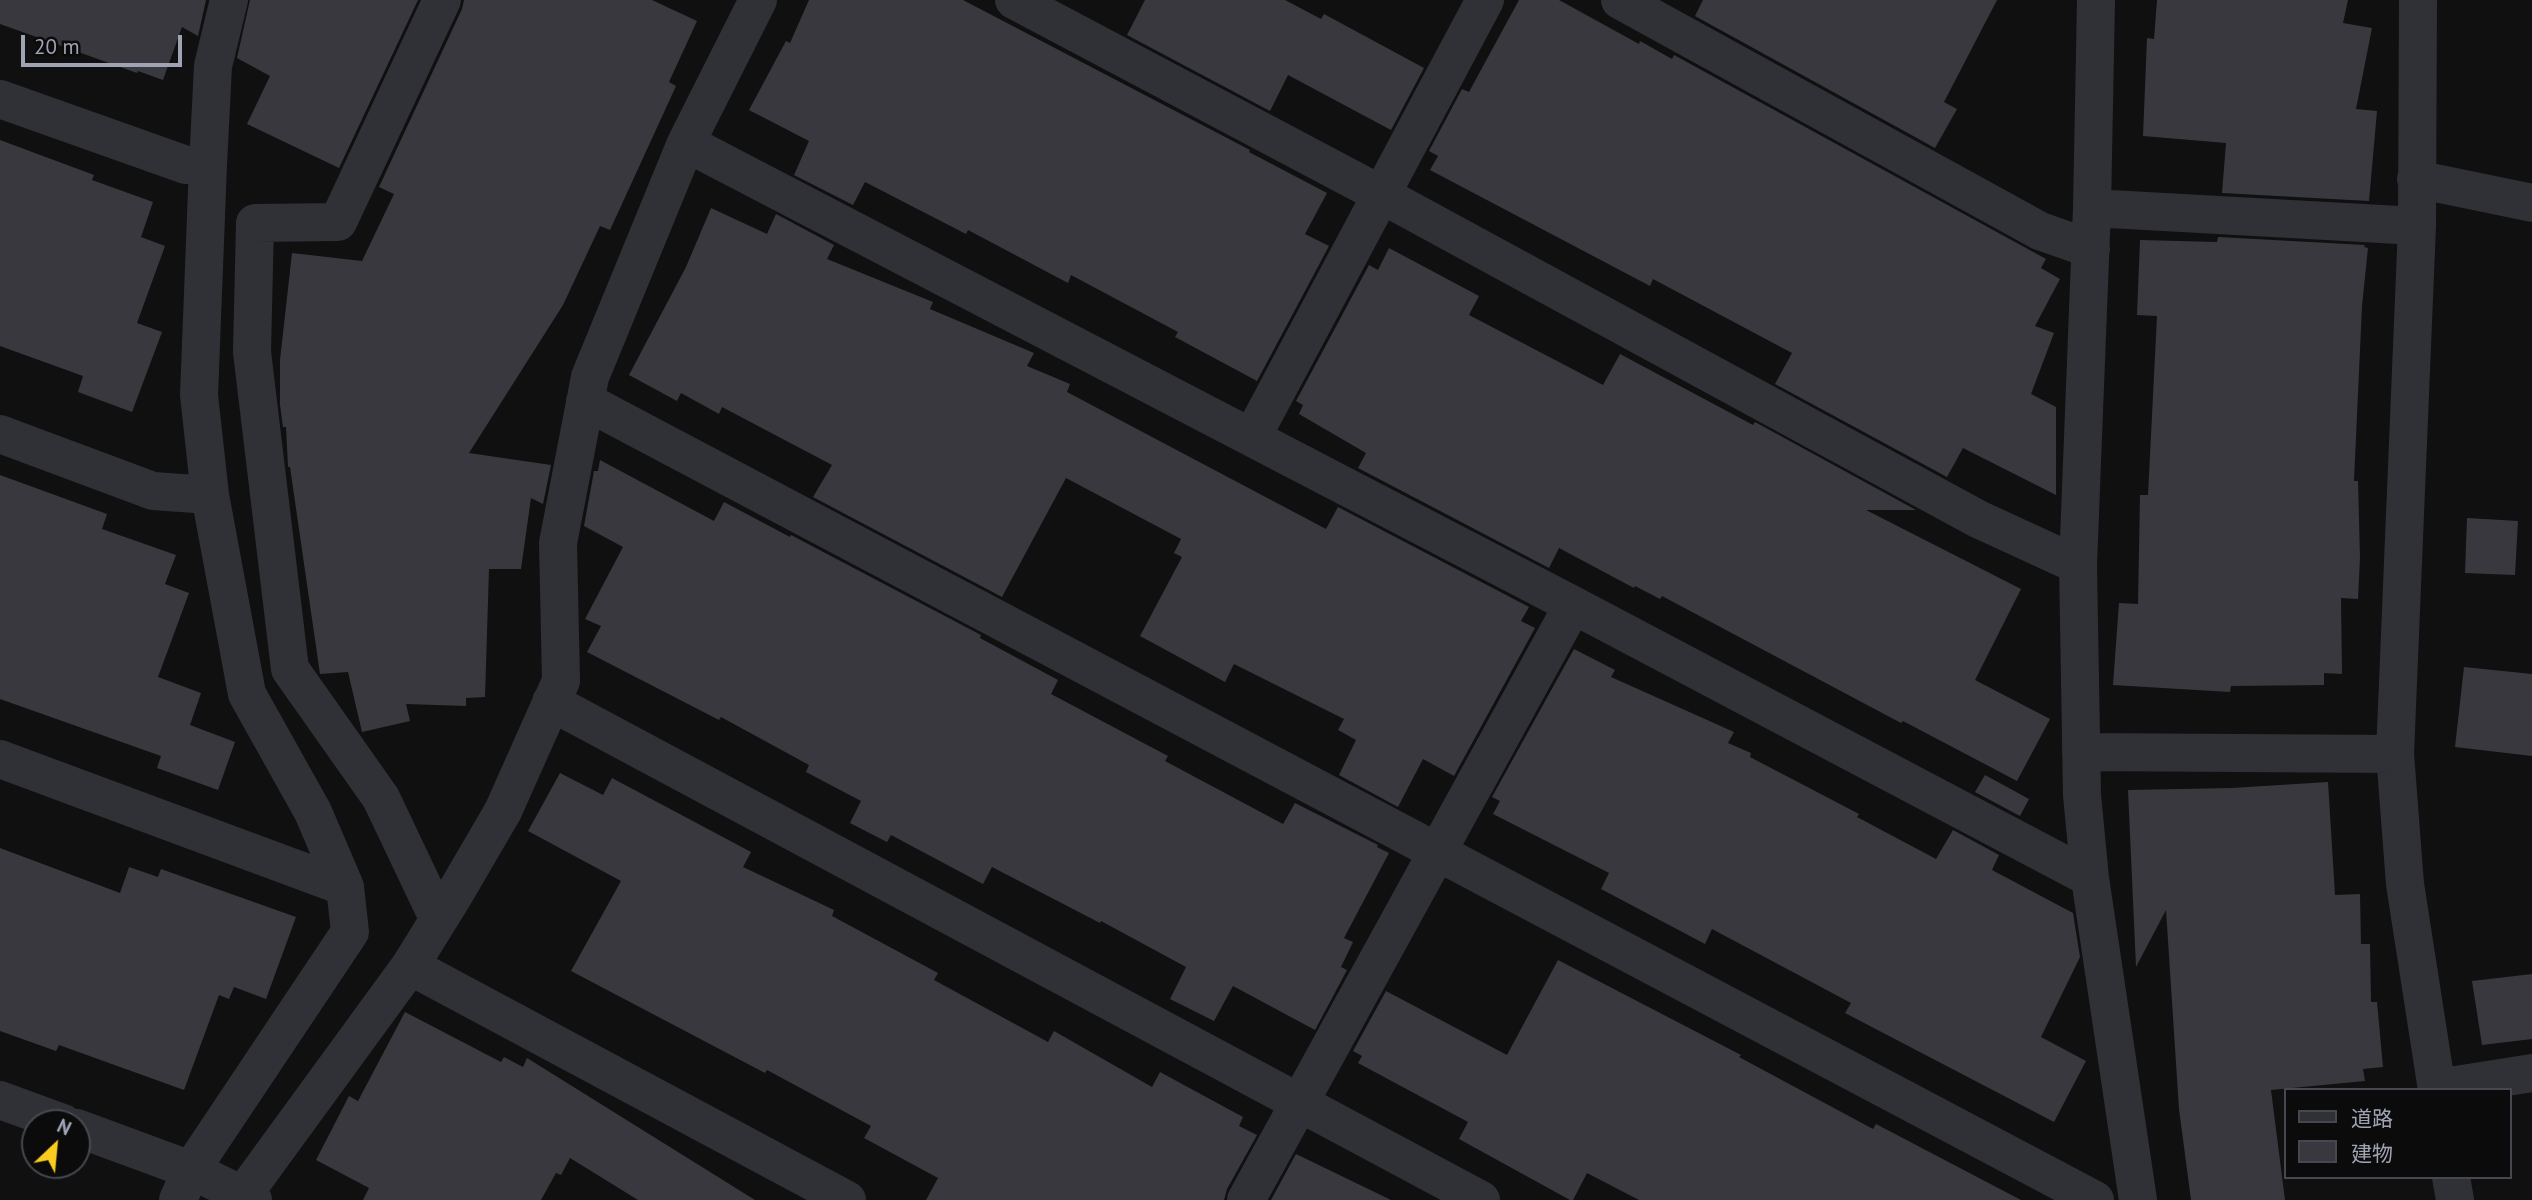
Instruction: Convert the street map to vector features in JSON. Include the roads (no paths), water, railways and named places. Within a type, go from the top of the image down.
[{"type":"street","points":[[184,1185],[350,932],[345,887],[313,812],[247,694],[210,495],[200,395],[208,165],[212,66],[229,0]]},
{"type":"street","points":[[438,918],[381,798],[290,669],[252,352],[255,223],[338,222],[442,0]]},
{"type":"street","points":[[91,1135],[184,1185],[248,1197],[410,966],[503,811],[561,681],[558,543],[590,377],[686,143],[758,0]]},
{"type":"street","points":[[1014,0],[1382,195],[1978,519],[2078,565]]},
{"type":"street","points":[[1252,437],[1485,0]]},
{"type":"street","points":[[1620,0],[2040,231],[2091,249]]},
{"type":"street","points":[[2096,0],[2091,249],[2078,565],[2081,795],[2090,878],[2138,1200]]},
{"type":"street","points":[[2418,0],[2417,226],[2395,754],[2405,884],[2437,1088]]},
{"type":"street","points":[[0,99],[186,165],[208,165]]},
{"type":"street","points":[[686,143],[2090,878]]},
{"type":"street","points":[[2416,180],[2532,204]]},
{"type":"street","points":[[2092,208],[2417,226]]},
{"type":"street","points":[[585,401],[2095,1200]]},
{"type":"street","points":[[0,434],[153,491],[210,495]]},
{"type":"street","points":[[1246,1200],[1573,605]]},
{"type":"street","points":[[551,702],[1481,1200]]},
{"type":"street","points":[[2081,752],[2395,754]]},
{"type":"street","points":[[0,759],[345,887]]},
{"type":"street","points":[[410,966],[847,1200]]},
{"type":"street","points":[[2443,1088],[2532,1073]]},
{"type":"street","points":[[0,1100],[25,1109]]},
{"type":"street","points":[[2451,1179],[2455,1200]]}]
